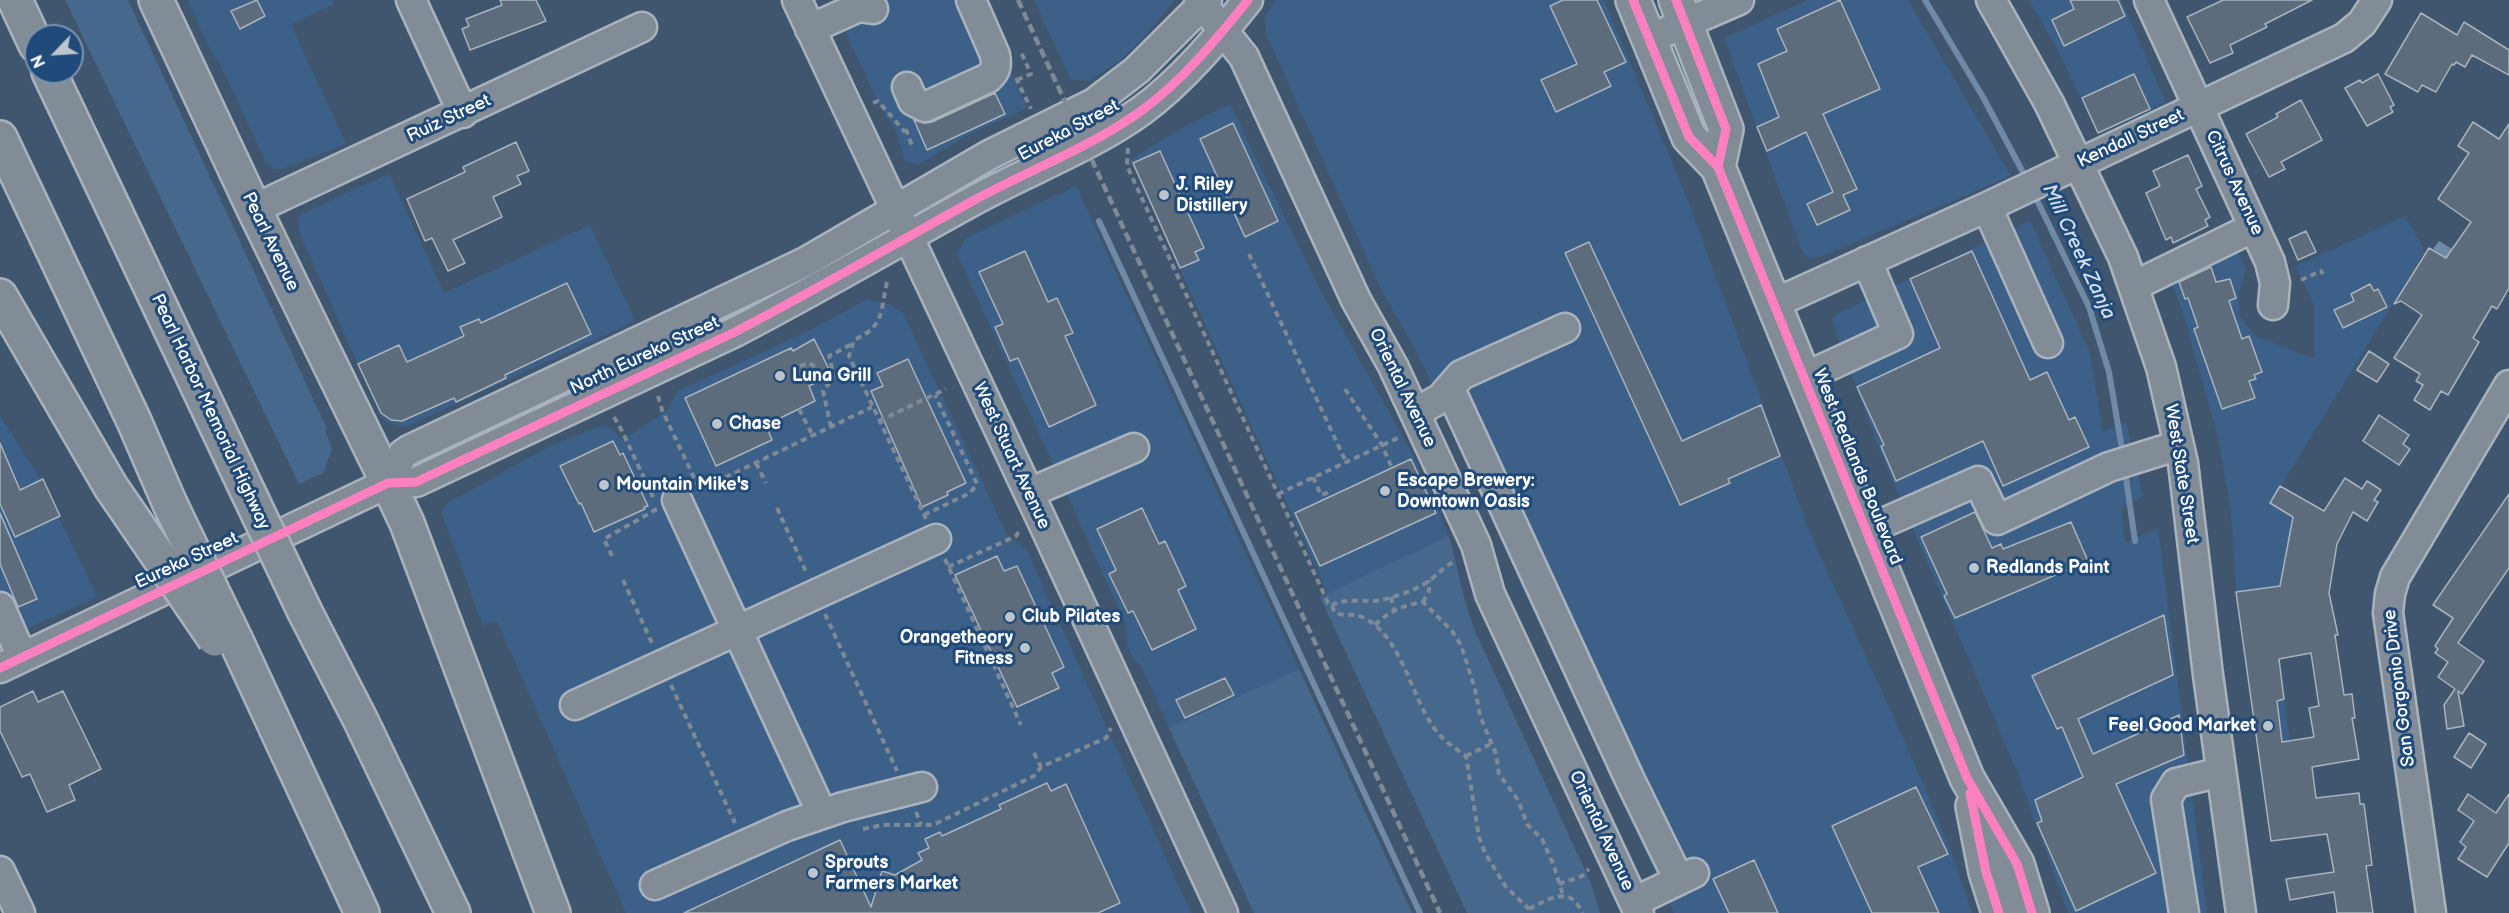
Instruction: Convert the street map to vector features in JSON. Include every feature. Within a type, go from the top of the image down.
[{"type":"main road","points":[[15,0],[26,24]]},
{"type":"main road","name":"Pearl Avenue","points":[[156,0],[254,209],[407,523],[553,913]]},
{"type":"main road","name":"West Redlands Boulevard","points":[[1633,0],[1689,137],[1718,167],[1967,778],[2016,864],[2032,913]]},
{"type":"main road","points":[[1681,11],[1726,129],[1718,167]]},
{"type":"main road","name":"Pearl Harbor Memorial Highway","points":[[55,84],[304,612],[361,721],[453,913]]},
{"type":"main road","points":[[0,138],[134,421],[225,640]]},
{"type":"main road","points":[[0,296],[111,487],[225,640],[276,729],[362,913]]},
{"type":"main road","name":"West Redlands Boulevard","points":[[1967,778],[1986,872],[1999,913]]},
{"type":"street","points":[[411,0],[463,113]]},
{"type":"street","name":"West Stuart Avenue","points":[[797,0],[1029,493],[1222,913]]},
{"type":"street","points":[[907,87],[914,101],[925,107],[988,78],[994,72],[997,64],[995,55],[971,0]]},
{"type":"street","name":"Eureka Street","points":[[909,238],[1010,180],[1100,137],[1143,110],[1183,74],[1248,0]]},
{"type":"street","points":[[1649,39],[1681,11],[1739,0]]},
{"type":"street","name":"West State Street","points":[[1991,0],[2049,104],[2123,257],[2161,367],[2179,445],[2241,913]]},
{"type":"street","name":"Citrus Avenue","points":[[2149,0],[2270,262],[2275,282],[2273,305]]},
{"type":"street","name":"Kendall Street","points":[[1773,304],[1987,207],[2344,38],[2362,23],[2376,0]]},
{"type":"street","name":"Eureka Street","points":[[894,209],[989,155],[1094,103],[1137,70],[1203,2]]},
{"type":"street","name":"Oriental Avenue","points":[[1203,2],[1244,57],[1356,300],[1394,366],[1411,424],[1476,545],[1490,594],[1636,907]]},
{"type":"street","points":[[810,29],[865,5]]},
{"type":"street","name":"Ruiz Street","points":[[254,209],[463,113],[642,27]]},
{"type":"street","points":[[1987,207],[2048,343]]},
{"type":"street","name":"North Eureka Street","points":[[388,483],[404,454],[409,450],[779,274],[894,209]]},
{"type":"street","points":[[2134,286],[2254,227]]},
{"type":"street","name":"North Eureka Street","points":[[388,483],[416,482],[624,385],[735,332],[909,238]]},
{"type":"street","points":[[1803,378],[1899,334],[1867,261]]},
{"type":"street","points":[[1411,424],[1450,389],[1461,375],[1564,328]]},
{"type":"street","name":"San Gorgonio Drive","points":[[2431,913],[2388,613],[2390,594],[2395,577],[2509,385]]},
{"type":"street","points":[[1450,389],[1630,780],[1686,876],[1636,907]]},
{"type":"street","points":[[1865,531],[1978,481],[1997,520],[2126,461],[2179,445]]},
{"type":"street","points":[[1029,493],[1134,448]]},
{"type":"street","name":"Eureka Street","points":[[11,662],[388,483]]},
{"type":"street","points":[[689,495],[737,629],[822,814]]},
{"type":"street","points":[[575,705],[737,629],[932,533]]},
{"type":"street","points":[[0,607],[11,662]]},
{"type":"street","points":[[2184,913],[2166,800],[2176,783],[2221,772]]},
{"type":"street","points":[[655,885],[787,826],[822,814],[912,790]]},
{"type":"street","points":[[0,871],[20,913]]},
{"type":"path","points":[[1017,80],[1031,74],[1018,45]]},
{"type":"path","points":[[873,103],[878,101],[905,132],[913,149]]},
{"type":"path","points":[[905,132],[907,121]]},
{"type":"path","points":[[1128,148],[1127,166],[1324,595],[1335,613],[1341,615],[1352,613],[1375,625],[1402,664],[1432,724],[1446,742],[1466,756],[1479,837],[1485,854],[1506,887],[1529,911],[1563,895],[1572,897],[1578,903],[1582,913]]},
{"type":"path","points":[[1249,254],[1346,462]]},
{"type":"path","points":[[2301,280],[2321,271],[2323,274]]},
{"type":"path","points":[[887,282],[880,317],[874,328],[854,340],[849,356],[1021,725]]},
{"type":"path","points":[[834,377],[829,356],[853,344]]},
{"type":"path","points":[[800,366],[810,363],[827,377],[834,377]]},
{"type":"path","points":[[831,427],[823,391],[834,377]]},
{"type":"path","points":[[1345,389],[1382,446],[1392,468]]},
{"type":"path","points":[[879,421],[946,390]]},
{"type":"path","points":[[932,533],[977,484],[934,395]]},
{"type":"path","points":[[658,396],[689,495],[872,407]]},
{"type":"path","points":[[799,409],[813,436]]},
{"type":"path","points":[[612,556],[604,539],[658,509],[614,417]]},
{"type":"path","points":[[1278,494],[1382,446],[1411,424]]},
{"type":"path","points":[[756,463],[766,483]]},
{"type":"path","points":[[1313,477],[1321,495],[1329,492]]},
{"type":"path","points":[[777,508],[810,580]]},
{"type":"path","points":[[948,567],[1016,536],[1023,525]]},
{"type":"path","points":[[1332,606],[1336,602],[1363,602],[1391,597],[1430,580],[1441,570],[1462,558]]},
{"type":"path","points":[[622,580],[656,652]]},
{"type":"path","points":[[1423,602],[1429,591],[1430,580]]},
{"type":"path","points":[[1391,597],[1394,610]]},
{"type":"path","points":[[1375,625],[1394,610],[1407,604],[1423,602]]},
{"type":"path","points":[[1423,602],[1452,631],[1461,645],[1475,689],[1480,716],[1496,754],[1498,774],[1518,800],[1527,824],[1542,839],[1563,895]]},
{"type":"path","points":[[823,609],[912,790],[921,825]]},
{"type":"path","points":[[669,680],[738,829]]},
{"type":"path","points":[[1466,756],[1491,744]]},
{"type":"path","points":[[1034,753],[1041,767]]},
{"type":"path","points":[[1559,884],[1582,876],[1589,868]]},
{"type":"shaded area","points":[[65,0],[128,0],[327,429],[325,430],[332,449],[323,473],[299,484],[84,39],[84,24],[77,24]]},
{"type":"shaded area","points":[[187,0],[332,0],[334,4],[291,25],[346,144],[282,169],[274,169],[266,162]]},
{"type":"shaded area","points":[[831,0],[978,0],[1027,108],[968,135],[918,165],[905,161],[898,135],[879,105]]},
{"type":"shaded area","points":[[1034,0],[1175,0],[1141,40],[1118,62],[1089,81],[1070,79]]},
{"type":"shaded area","points":[[1277,0],[1604,0],[1685,193],[1812,538],[1913,760],[1950,849],[1972,913],[1674,913],[1506,552],[1501,532],[1416,351],[1380,287],[1266,34],[1265,15]]},
{"type":"shaded area","points":[[1808,0],[1908,0],[2011,176],[1818,258],[1808,258],[1802,251],[1724,38]]},
{"type":"shaded area","points":[[2029,0],[2121,0],[2166,102],[2098,134],[2055,45]]},
{"type":"shaded area","points":[[1230,104],[1316,282],[1413,455],[1449,536],[1328,594],[1130,160],[1173,133]]},
{"type":"shaded area","points":[[389,174],[444,293],[590,225],[635,321],[406,427],[392,424],[382,418],[299,232],[298,220],[301,214]]},
{"type":"shaded area","points":[[1076,186],[1299,669],[1169,728],[1141,666],[1133,658],[1127,645],[1127,627],[957,253],[966,238]]},
{"type":"shaded area","points":[[2405,216],[2425,251],[2281,486],[2316,506],[2297,603],[2278,653],[2303,837],[2272,840],[2236,588],[2231,510],[2217,434],[2183,313],[2165,265],[2229,233],[2246,269],[2238,296],[2240,316],[2256,336],[2314,359],[2314,305],[2296,266]]},
{"type":"shaded area","points":[[2030,221],[2090,353],[2103,432],[2126,422],[2143,497],[2121,507],[2125,543],[2158,528],[2207,913],[2068,913],[2018,774],[1879,449],[1833,324],[1836,314]]},
{"type":"shaded area","points":[[2439,241],[2460,254],[2454,263],[2433,249]]},
{"type":"shaded area","points":[[867,299],[891,305],[903,313],[1007,535],[1026,549],[1191,913],[626,913],[497,621],[483,626],[441,511],[451,501],[548,447],[592,429],[610,428],[623,440],[668,410],[678,391],[815,328]]},
{"type":"shaded area","points":[[0,416],[40,478],[97,597],[0,641]]},
{"type":"shaded area","points":[[1449,536],[1475,631],[1590,881],[1600,913],[1467,913],[1320,597]]},
{"type":"shaded area","points":[[1299,669],[1412,913],[1254,913],[1169,728]]},
{"type":"building","points":[[257,0],[265,16],[240,29],[231,11]]},
{"type":"building","points":[[500,0],[536,0],[546,21],[470,50],[462,29],[469,26],[466,19],[502,5]]},
{"type":"building","points":[[1563,0],[1597,0],[1626,62],[1604,72],[1611,86],[1556,112],[1541,80],[1577,64],[1550,6]]},
{"type":"building","points":[[1840,0],[1880,89],[1823,114],[1857,189],[1843,195],[1850,210],[1817,225],[1807,204],[1833,192],[1806,132],[1767,151],[1757,127],[1779,117],[1758,64],[1787,51],[1777,29]]},
{"type":"building","points":[[2070,0],[2118,0],[2125,16],[2064,46],[2052,20],[2074,9]]},
{"type":"building","points":[[2223,0],[2312,0],[2265,24],[2267,27],[2230,45],[2233,53],[2210,63],[2187,17]]},
{"type":"building","points":[[2421,13],[2457,35],[2464,22],[2509,50],[2509,75],[2472,55],[2465,67],[2456,62],[2452,64],[2436,92],[2422,85],[2418,92],[2385,74]]},
{"type":"building","points":[[2134,74],[2150,109],[2098,133],[2082,98]]},
{"type":"building","points":[[2378,74],[2394,105],[2390,107],[2393,112],[2367,126],[2345,88],[2360,80],[2362,83]]},
{"type":"building","points":[[995,93],[1005,114],[927,150],[914,120],[924,123],[932,122]]},
{"type":"building","points":[[2301,100],[2322,140],[2281,162],[2285,169],[2269,177],[2246,134],[2278,117],[2276,114]]},
{"type":"building","points":[[2473,122],[2499,139],[2509,124],[2509,288],[2497,309],[2492,306],[2473,338],[2479,342],[2448,395],[2441,391],[2430,410],[2414,400],[2423,385],[2416,381],[2420,374],[2394,358],[2422,315],[2401,301],[2394,304],[2429,248],[2446,258],[2471,222],[2438,199],[2469,153],[2458,146]]},
{"type":"building","points":[[1233,123],[1278,221],[1245,237],[1200,139]]},
{"type":"building","points":[[516,142],[529,171],[517,176],[521,184],[493,197],[502,217],[453,240],[465,263],[448,271],[432,238],[425,241],[407,199],[465,172],[463,167]]},
{"type":"building","name":"J. Riley Distillery","points":[[1160,151],[1204,248],[1195,252],[1199,260],[1180,268],[1133,163]]},
{"type":"building","points":[[2188,155],[2202,186],[2196,189],[2210,217],[2205,220],[2208,226],[2173,243],[2171,237],[2166,240],[2146,193],[2160,186],[2153,171]]},
{"type":"building","points":[[2306,231],[2316,252],[2298,260],[2289,239]]},
{"type":"building","points":[[1589,242],[1682,441],[1761,405],[1780,456],[1728,479],[1730,483],[1680,505],[1565,253]]},
{"type":"building","points":[[1025,251],[1048,302],[1057,298],[1073,333],[1065,336],[1096,405],[1049,427],[1018,358],[1010,361],[995,327],[1003,324],[979,272]]},
{"type":"building","points":[[1972,251],[2030,380],[2047,372],[2069,420],[2075,417],[2089,447],[2003,486],[1983,441],[1896,481],[1881,446],[1884,445],[1857,387],[1940,348],[1910,279]]},
{"type":"building","points":[[2211,267],[2216,282],[2230,279],[2236,298],[2229,301],[2242,339],[2249,336],[2262,372],[2254,375],[2256,379],[2249,381],[2255,398],[2222,409],[2194,329],[2198,327],[2188,298],[2185,299],[2179,282]]},
{"type":"building","points":[[567,283],[591,334],[505,375],[506,378],[456,402],[454,398],[402,421],[391,420],[381,413],[358,364],[399,345],[407,362],[464,336],[460,327],[479,319],[481,323]]},
{"type":"building","points":[[2370,284],[2374,291],[2378,289],[2387,307],[2343,328],[2334,310],[2354,301],[2351,294]]},
{"type":"building","points":[[814,339],[832,375],[809,386],[815,401],[766,425],[772,440],[716,466],[685,398],[791,348],[793,351]]},
{"type":"building","points":[[2369,351],[2389,364],[2377,382],[2357,370]]},
{"type":"building","points":[[908,359],[966,483],[947,492],[948,495],[922,507],[871,391],[883,386],[877,373]]},
{"type":"building","points":[[2379,415],[2409,435],[2403,444],[2410,449],[2399,465],[2363,441]]},
{"type":"building","name":"Mountain Mike's","points":[[613,441],[620,455],[623,453],[648,506],[594,532],[560,466]]},
{"type":"building","points":[[0,443],[20,490],[43,479],[60,516],[15,537],[0,504]]},
{"type":"building","name":"Escape Brewery: Downtown Oasis","points":[[1411,459],[1436,513],[1320,566],[1295,513]]},
{"type":"building","points":[[2345,478],[2362,489],[2367,481],[2381,490],[2374,500],[2378,502],[2367,521],[2353,512],[2337,544],[2329,593],[2338,635],[2335,635],[2344,695],[2352,694],[2355,718],[2352,718],[2359,759],[2312,767],[2316,798],[2359,793],[2360,804],[2364,804],[2372,865],[2366,866],[2373,913],[2337,913],[2334,892],[2290,900],[2286,879],[2334,872],[2327,834],[2271,841],[2236,592],[2280,586],[2293,517],[2270,503],[2280,486],[2324,511]],"holes":[[[2311,653],[2319,706],[2309,708],[2314,737],[2282,742],[2277,701],[2284,699],[2279,659]]]},
{"type":"building","points":[[2509,494],[2509,568],[2458,643],[2484,661],[2462,694],[2458,691],[2464,726],[2447,729],[2444,705],[2455,689],[2438,677],[2448,662],[2435,653],[2438,649],[2435,646],[2453,618],[2433,605]]},
{"type":"building","points":[[1142,508],[1159,544],[1165,541],[1186,586],[1178,590],[1196,629],[1152,650],[1133,611],[1128,613],[1109,574],[1116,570],[1097,529]]},
{"type":"building","name":"Redlands Paint","points":[[1975,512],[1992,548],[2001,544],[2003,549],[2071,522],[2088,561],[1955,618],[1944,596],[1947,594],[1921,537]]},
{"type":"building","points":[[0,513],[37,599],[18,607],[0,564]]},
{"type":"building","points":[[997,556],[1004,571],[1017,566],[1064,667],[1052,673],[1059,688],[1017,707],[955,575]]},
{"type":"building","points":[[2164,615],[2173,675],[2078,719],[2093,754],[2179,715],[2184,755],[2116,784],[2156,873],[2076,911],[2037,823],[2042,821],[2035,800],[2083,777],[2062,727],[2057,729],[2032,676]]},
{"type":"building","points":[[1225,678],[1234,695],[1185,718],[1176,700]]},
{"type":"building","points":[[33,691],[38,702],[63,691],[101,769],[69,785],[75,800],[47,812],[30,774],[22,777],[0,731],[0,707]]},
{"type":"building","points":[[2469,733],[2486,744],[2471,768],[2454,757]]},
{"type":"building","points":[[1047,783],[1051,791],[1066,784],[1120,903],[1098,913],[684,913],[840,840],[871,907],[882,871],[895,875],[922,860],[918,853],[929,848],[925,839],[940,832],[942,836],[1001,809],[999,805]]},
{"type":"building","points":[[1916,787],[1948,854],[1918,867],[1939,913],[1872,913],[1832,826]]},
{"type":"building","points":[[2468,794],[2496,813],[2509,794],[2509,843],[2487,877],[2458,859],[2466,847],[2460,842],[2474,821],[2458,810]]},
{"type":"building","points":[[1754,860],[1778,913],[1729,913],[1713,879]]},
{"type":"waterway","name":"Mill Creek Zanja","points":[[1925,0],[1983,97],[2027,180]]},
{"type":"waterway","name":"Mill Creek Zanja","points":[[2034,194],[2089,307],[2109,372],[2123,455]]},
{"type":"waterway","points":[[1099,221],[1420,913]]},
{"type":"waterway","name":"Mill Creek Zanja","points":[[2125,471],[2135,541]]},
{"type":"railway","points":[[1018,0],[1440,913]]},
{"type":"cycle path","points":[[0,668],[388,483],[416,482],[735,332],[1012,180],[1100,137],[1156,100],[1211,45],[1248,0]]},
{"type":"cycle path","points":[[1633,0],[1689,137],[1718,167],[1967,778],[2017,864],[2032,913]]},
{"type":"cycle path","points":[[1676,0],[1726,129],[1718,167]]},
{"type":"cycle path","points":[[1970,793],[1986,872],[1999,913]]},
{"type":"place","name":"J. Riley Distillery","points":[[1164,195]]},
{"type":"place","name":"Luna Grill","points":[[780,376]]},
{"type":"place","name":"Chase","points":[[717,424]]},
{"type":"place","name":"Mountain Mike's","points":[[604,485]]},
{"type":"place","name":"Escape Brewery: Downtown Oasis","points":[[1385,491]]},
{"type":"place","name":"Redlands Paint","points":[[1974,568]]},
{"type":"place","name":"Club Pilates","points":[[1010,617]]},
{"type":"place","name":"Orangetheory Fitness","points":[[1025,648]]},
{"type":"place","name":"Feel Good Market","points":[[2268,726]]},
{"type":"place","name":"Sprouts Farmers Market","points":[[813,873]]}]
